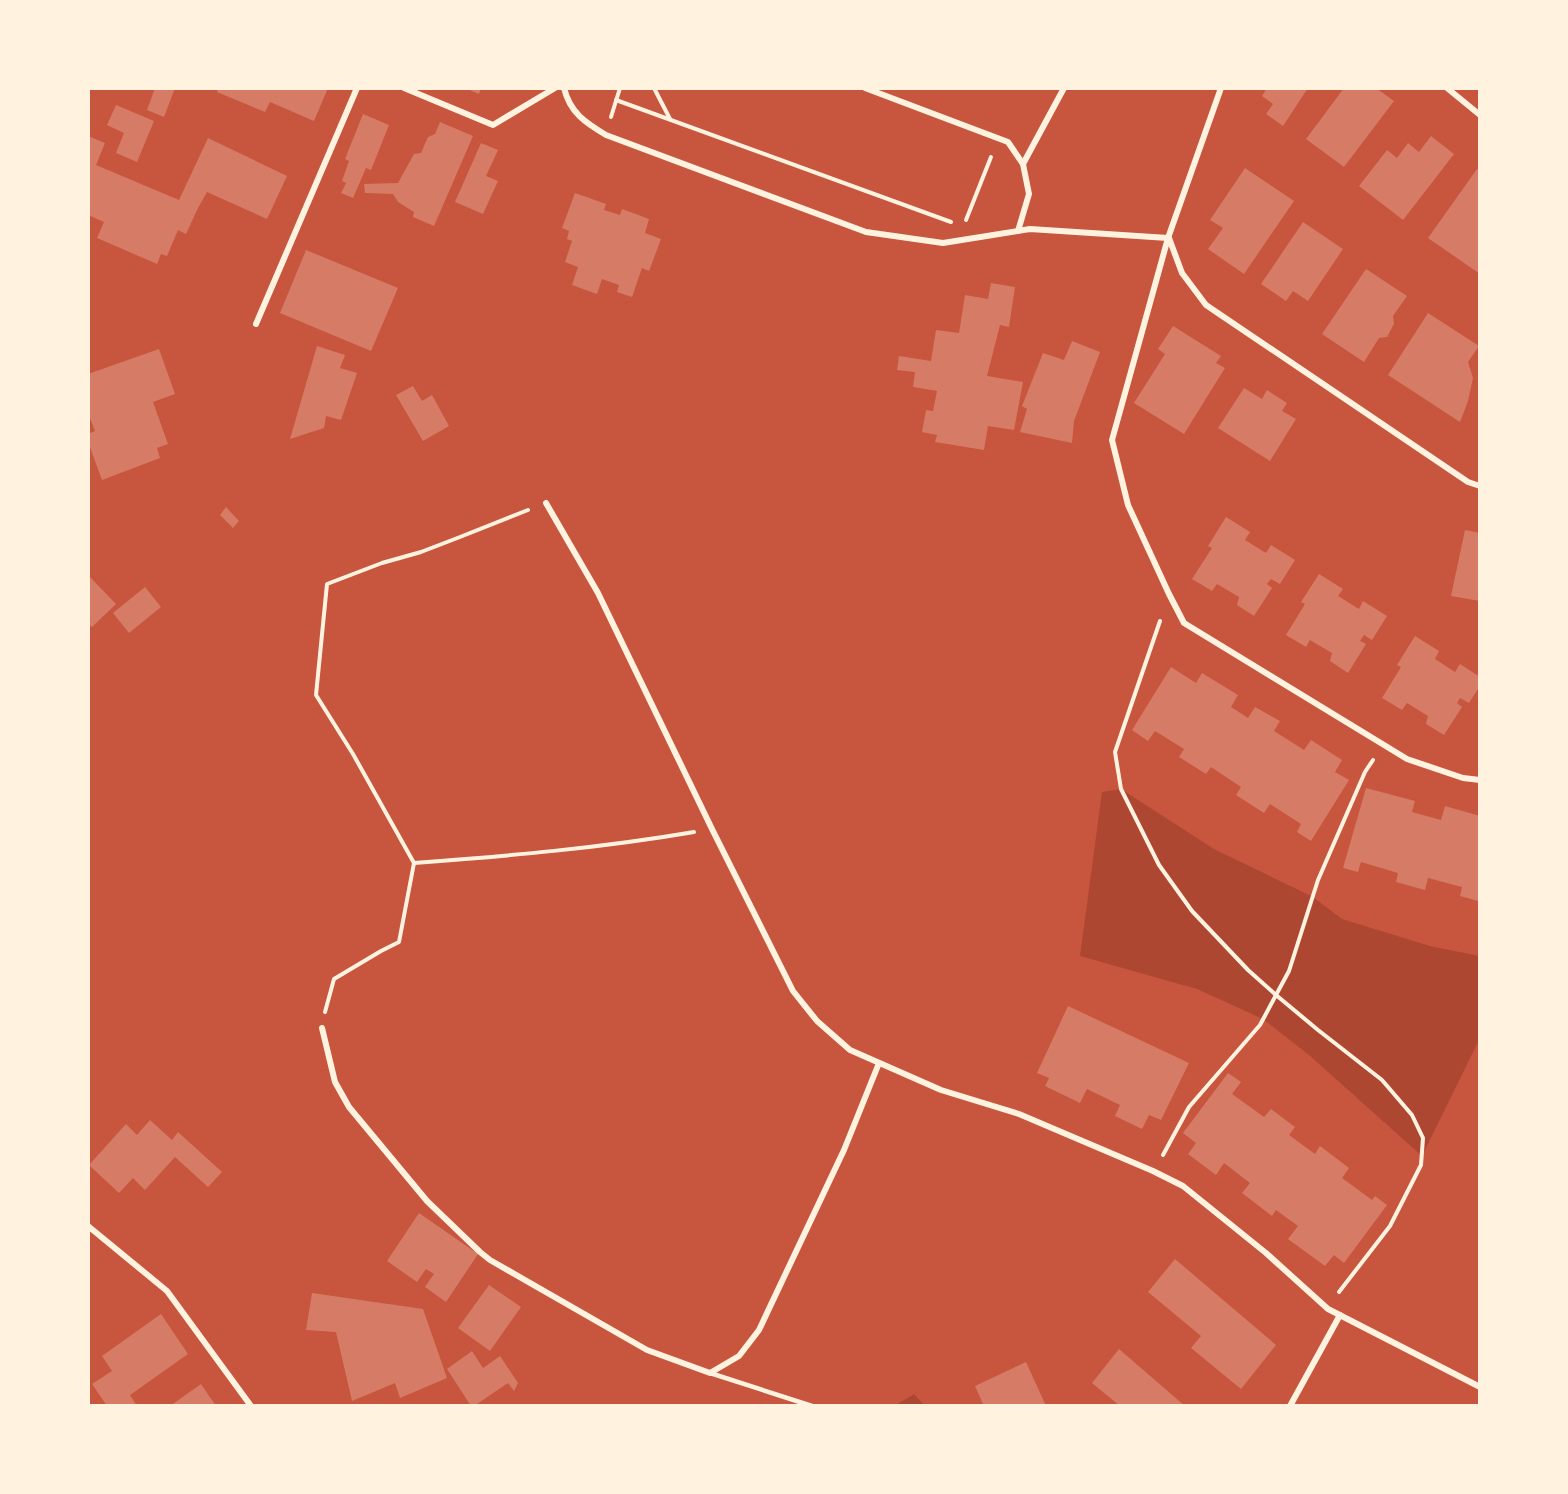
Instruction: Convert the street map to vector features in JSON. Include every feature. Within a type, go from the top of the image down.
[{"type":"street","points":[[256,324],[357,88]]},
{"type":"street","points":[[404,88],[493,125],[555,88]]},
{"type":"street","points":[[564,88],[567,100],[585,122],[606,135],[866,232],[943,243],[1030,229],[1168,238]]},
{"type":"street","points":[[865,88],[1008,142],[1023,164],[1029,194],[1018,231]]},
{"type":"street","points":[[1023,164],[1064,88]]},
{"type":"street","points":[[1221,88],[1168,238],[1112,440],[1128,505],[1184,623],[1407,759],[1463,778],[1479,780]]},
{"type":"street","points":[[1447,88],[1479,116]]},
{"type":"street","points":[[1168,238],[1182,273],[1206,305],[1468,482],[1479,486]]},
{"type":"street","points":[[546,504],[598,593],[793,991],[817,1021],[850,1050],[941,1090],[1019,1114],[1154,1171],[1183,1186],[1266,1253],[1328,1310],[1479,1387]]},
{"type":"street","points":[[322,1028],[335,1082],[349,1107],[427,1201],[480,1252],[490,1260],[647,1350],[710,1373],[738,1356],[759,1330],[844,1150],[879,1063]]},
{"type":"street","points":[[88,1226],[167,1291],[251,1406]]},
{"type":"street","points":[[1290,1406],[1340,1316]]},
{"type":"lane","points":[[710,1373],[812,1406]]},
{"type":"path","points":[[606,135],[620,88]]},
{"type":"path","points":[[654,88],[671,120]]},
{"type":"path","points":[[616,100],[952,222]]},
{"type":"path","points":[[963,226],[991,156]]},
{"type":"path","points":[[322,1028],[334,979],[399,942],[414,863],[353,754],[316,695],[327,584],[382,562],[421,552],[546,504]]},
{"type":"path","points":[[1169,594],[1115,752],[1120,789],[1159,865],[1192,911],[1248,970],[1276,995],[1382,1080],[1412,1115],[1424,1138],[1421,1165],[1390,1226],[1328,1310]]},
{"type":"path","points":[[1154,1171],[1189,1107],[1260,1025],[1288,971],[1318,880],[1365,772],[1383,744]]},
{"type":"path","points":[[414,863],[508,856],[660,838],[712,829]]},
{"type":"shaded area","points":[[1121,789],[1214,849],[1313,897],[1342,919],[1430,946],[1479,956],[1479,1040],[1422,1156],[1309,1055],[1263,1019],[1197,989],[1080,956],[1102,792]]},
{"type":"shaded area","points":[[914,1394],[924,1405],[896,1405]]},
{"type":"building","points":[[155,88],[175,88],[164,117],[147,110]]},
{"type":"building","points":[[218,88],[328,88],[314,121],[270,102],[265,112],[217,92]]},
{"type":"building","points":[[465,88],[481,88],[479,94]]},
{"type":"building","points":[[1267,88],[1308,88],[1283,126],[1266,114],[1273,104],[1262,96]]},
{"type":"building","points":[[1344,88],[1376,88],[1394,101],[1344,167],[1306,139]]},
{"type":"building","points":[[116,105],[154,121],[137,162],[116,153],[124,133],[107,125]]},
{"type":"building","points":[[363,114],[389,125],[371,170],[366,168],[353,198],[341,193],[346,183],[342,181],[349,161],[345,159]]},
{"type":"building","points":[[440,122],[473,136],[434,226],[413,217],[414,212],[398,202],[393,194],[365,193],[364,184],[398,183],[414,154],[421,153],[428,137],[435,134]]},
{"type":"building","points":[[88,136],[105,143],[96,165],[179,200],[208,138],[287,176],[267,219],[207,192],[186,234],[178,230],[167,256],[161,254],[157,264],[97,238],[104,222],[88,215]]},
{"type":"building","points":[[1431,136],[1454,154],[1403,220],[1359,186],[1387,150],[1397,158],[1408,143],[1419,152]]},
{"type":"building","points":[[481,143],[498,150],[486,176],[498,181],[483,214],[455,202]]},
{"type":"building","points":[[1245,168],[1294,201],[1244,274],[1208,249],[1223,228],[1210,220]]},
{"type":"building","points":[[1477,169],[1480,171],[1480,274],[1428,238]]},
{"type":"building","points":[[575,193],[606,204],[604,210],[620,215],[622,209],[649,219],[645,233],[661,239],[649,271],[642,268],[632,297],[617,292],[619,285],[602,279],[597,294],[572,285],[578,267],[565,262],[572,241],[567,239],[569,231],[562,228]]},
{"type":"building","points":[[1303,222],[1343,249],[1308,301],[1293,291],[1286,301],[1261,284]]},
{"type":"building","points":[[306,250],[398,288],[371,351],[280,313]]},
{"type":"building","points":[[1366,269],[1407,296],[1393,316],[1394,324],[1387,337],[1379,338],[1364,362],[1322,334]]},
{"type":"building","points":[[991,283],[1015,287],[1009,327],[1000,325],[987,376],[1023,382],[1014,430],[988,426],[984,450],[935,442],[937,435],[922,432],[926,410],[933,411],[937,391],[913,387],[915,372],[897,370],[899,356],[931,361],[936,330],[959,333],[965,295],[988,299]]},
{"type":"building","points":[[1428,313],[1479,346],[1468,362],[1473,378],[1460,422],[1388,375]]},
{"type":"building","points":[[1173,326],[1221,356],[1216,363],[1225,368],[1184,434],[1134,403],[1165,354],[1158,349]]},
{"type":"building","points":[[1072,341],[1100,352],[1074,421],[1072,443],[1020,432],[1027,409],[1022,406],[1043,353],[1064,360]]},
{"type":"building","points":[[317,346],[345,355],[340,368],[357,373],[341,420],[326,416],[324,428],[290,439]]},
{"type":"building","points":[[159,349],[175,394],[153,402],[168,444],[157,448],[160,458],[102,480],[88,442],[88,434],[95,431],[88,413],[88,374]]},
{"type":"building","points":[[413,386],[422,401],[432,395],[449,426],[423,441],[396,395]]},
{"type":"building","points":[[1244,388],[1262,399],[1267,390],[1287,403],[1282,411],[1296,419],[1270,461],[1218,428]]},
{"type":"building","points":[[226,507],[239,521],[233,528],[220,515]]},
{"type":"building","points":[[1226,517],[1250,532],[1245,540],[1266,553],[1271,545],[1295,560],[1280,584],[1271,579],[1267,584],[1272,588],[1254,616],[1237,605],[1239,597],[1217,584],[1212,591],[1192,579],[1212,548],[1208,546]]},
{"type":"building","points":[[1465,530],[1480,533],[1480,601],[1451,596]]},
{"type":"building","points":[[1319,574],[1343,589],[1338,596],[1359,609],[1363,601],[1387,616],[1372,640],[1364,635],[1360,641],[1366,644],[1348,673],[1330,661],[1332,653],[1310,640],[1306,647],[1286,635],[1305,604],[1301,602]]},
{"type":"building","points":[[88,575],[116,604],[92,627],[88,624]]},
{"type":"building","points":[[145,587],[161,607],[129,633],[113,613]]},
{"type":"building","points":[[1415,636],[1439,651],[1435,659],[1455,672],[1460,664],[1480,677],[1480,686],[1469,703],[1460,698],[1457,703],[1462,707],[1444,735],[1426,724],[1428,716],[1407,703],[1402,710],[1382,698],[1401,667],[1397,665]]},
{"type":"building","points":[[1171,667],[1196,683],[1202,673],[1238,695],[1231,707],[1248,718],[1255,707],[1280,721],[1274,731],[1304,750],[1311,740],[1342,760],[1335,772],[1349,780],[1311,841],[1297,832],[1301,824],[1270,804],[1264,813],[1236,795],[1241,787],[1211,767],[1206,774],[1179,757],[1184,749],[1155,731],[1148,741],[1132,730]]},
{"type":"building","points":[[1366,788],[1415,801],[1412,812],[1441,820],[1445,806],[1480,816],[1480,897],[1478,901],[1460,896],[1462,887],[1428,878],[1425,890],[1396,882],[1398,873],[1361,862],[1358,872],[1343,868]]},
{"type":"building","points":[[1068,1006],[1189,1063],[1161,1120],[1149,1115],[1142,1129],[1115,1116],[1120,1105],[1087,1089],[1080,1103],[1045,1086],[1049,1078],[1037,1073]]},
{"type":"building","points":[[1228,1073],[1241,1082],[1232,1094],[1264,1117],[1271,1109],[1295,1127],[1289,1135],[1315,1154],[1320,1146],[1349,1168],[1342,1178],[1372,1200],[1375,1196],[1387,1205],[1344,1263],[1334,1255],[1325,1266],[1288,1239],[1298,1226],[1276,1210],[1272,1216],[1242,1193],[1250,1183],[1224,1163],[1216,1175],[1188,1154],[1196,1143],[1183,1133]]},
{"type":"building","points":[[150,1120],[172,1140],[178,1132],[222,1172],[208,1187],[175,1157],[145,1190],[133,1178],[119,1193],[89,1165],[126,1124],[137,1135]]},
{"type":"building","points":[[419,1213],[478,1254],[446,1302],[425,1287],[434,1274],[426,1269],[417,1282],[387,1261]]},
{"type":"building","points":[[1175,1259],[1276,1345],[1241,1389],[1191,1348],[1201,1336],[1148,1292]]},
{"type":"building","points":[[489,1285],[521,1307],[490,1351],[458,1328]]},
{"type":"building","points":[[312,1293],[423,1309],[447,1378],[400,1398],[395,1383],[352,1401],[336,1332],[306,1330]]},
{"type":"building","points":[[161,1314],[188,1354],[130,1395],[137,1406],[107,1406],[92,1384],[112,1371],[102,1356]]},
{"type":"building","points":[[1119,1349],[1185,1406],[1120,1406],[1092,1383]]},
{"type":"building","points":[[472,1351],[483,1368],[500,1356],[518,1383],[514,1391],[508,1383],[471,1406],[447,1369]]},
{"type":"building","points":[[1026,1362],[1046,1406],[984,1406],[975,1386]]},
{"type":"building","points":[[201,1384],[216,1406],[170,1406]]}]
